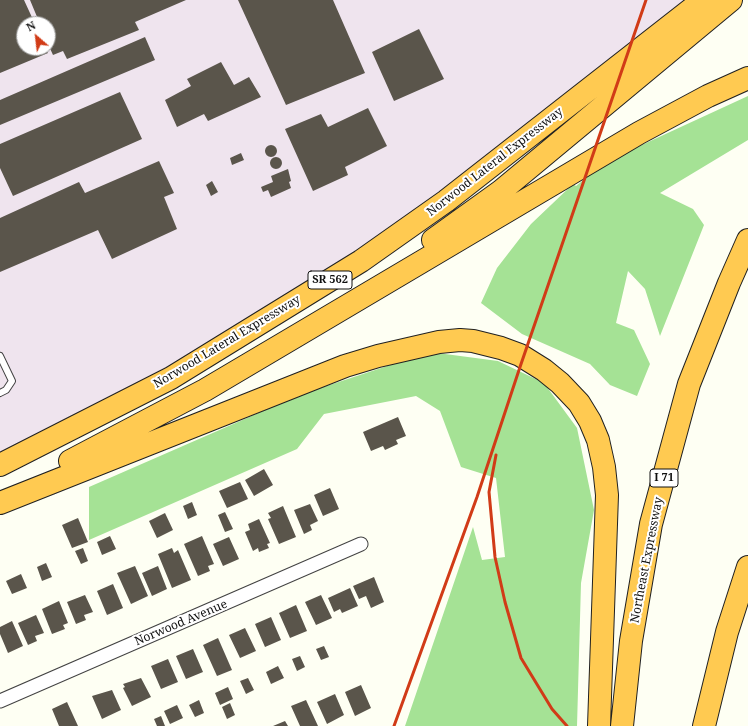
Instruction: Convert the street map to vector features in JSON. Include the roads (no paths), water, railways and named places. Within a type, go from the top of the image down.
[{"type":"highway","points":[[633,55],[664,17],[683,0]]},
{"type":"highway","points":[[633,55],[703,0]]},
{"type":"highway","points":[[339,309],[502,191],[731,0]]},
{"type":"highway","name":"Norwood Lateral Expressway","points":[[0,465],[171,378],[361,261],[446,201],[633,55]]},
{"type":"highway","points":[[0,498],[205,390],[339,309],[639,133],[708,96],[748,78]]},
{"type":"highway","name":"Northeast Expressway","points":[[622,726],[631,641],[651,524],[689,384],[729,283],[748,240]]},
{"type":"highway","points":[[0,503],[345,366],[378,356],[439,342],[460,340],[473,341],[501,348],[520,356],[544,370],[560,383],[578,403],[590,421],[598,440],[604,467],[607,494],[599,726]]},
{"type":"highway","points":[[704,726],[727,632],[748,567]]},
{"type":"street","name":"Norwood Avenue","points":[[0,701],[361,544]]},
{"type":"lane","points":[[0,356],[12,381],[6,390],[0,394]]},
{"type":"railway","points":[[394,726],[477,497],[646,0]]},
{"type":"railway","points":[[496,455],[489,492],[495,557],[505,602],[521,658],[552,709],[567,726]]}]
